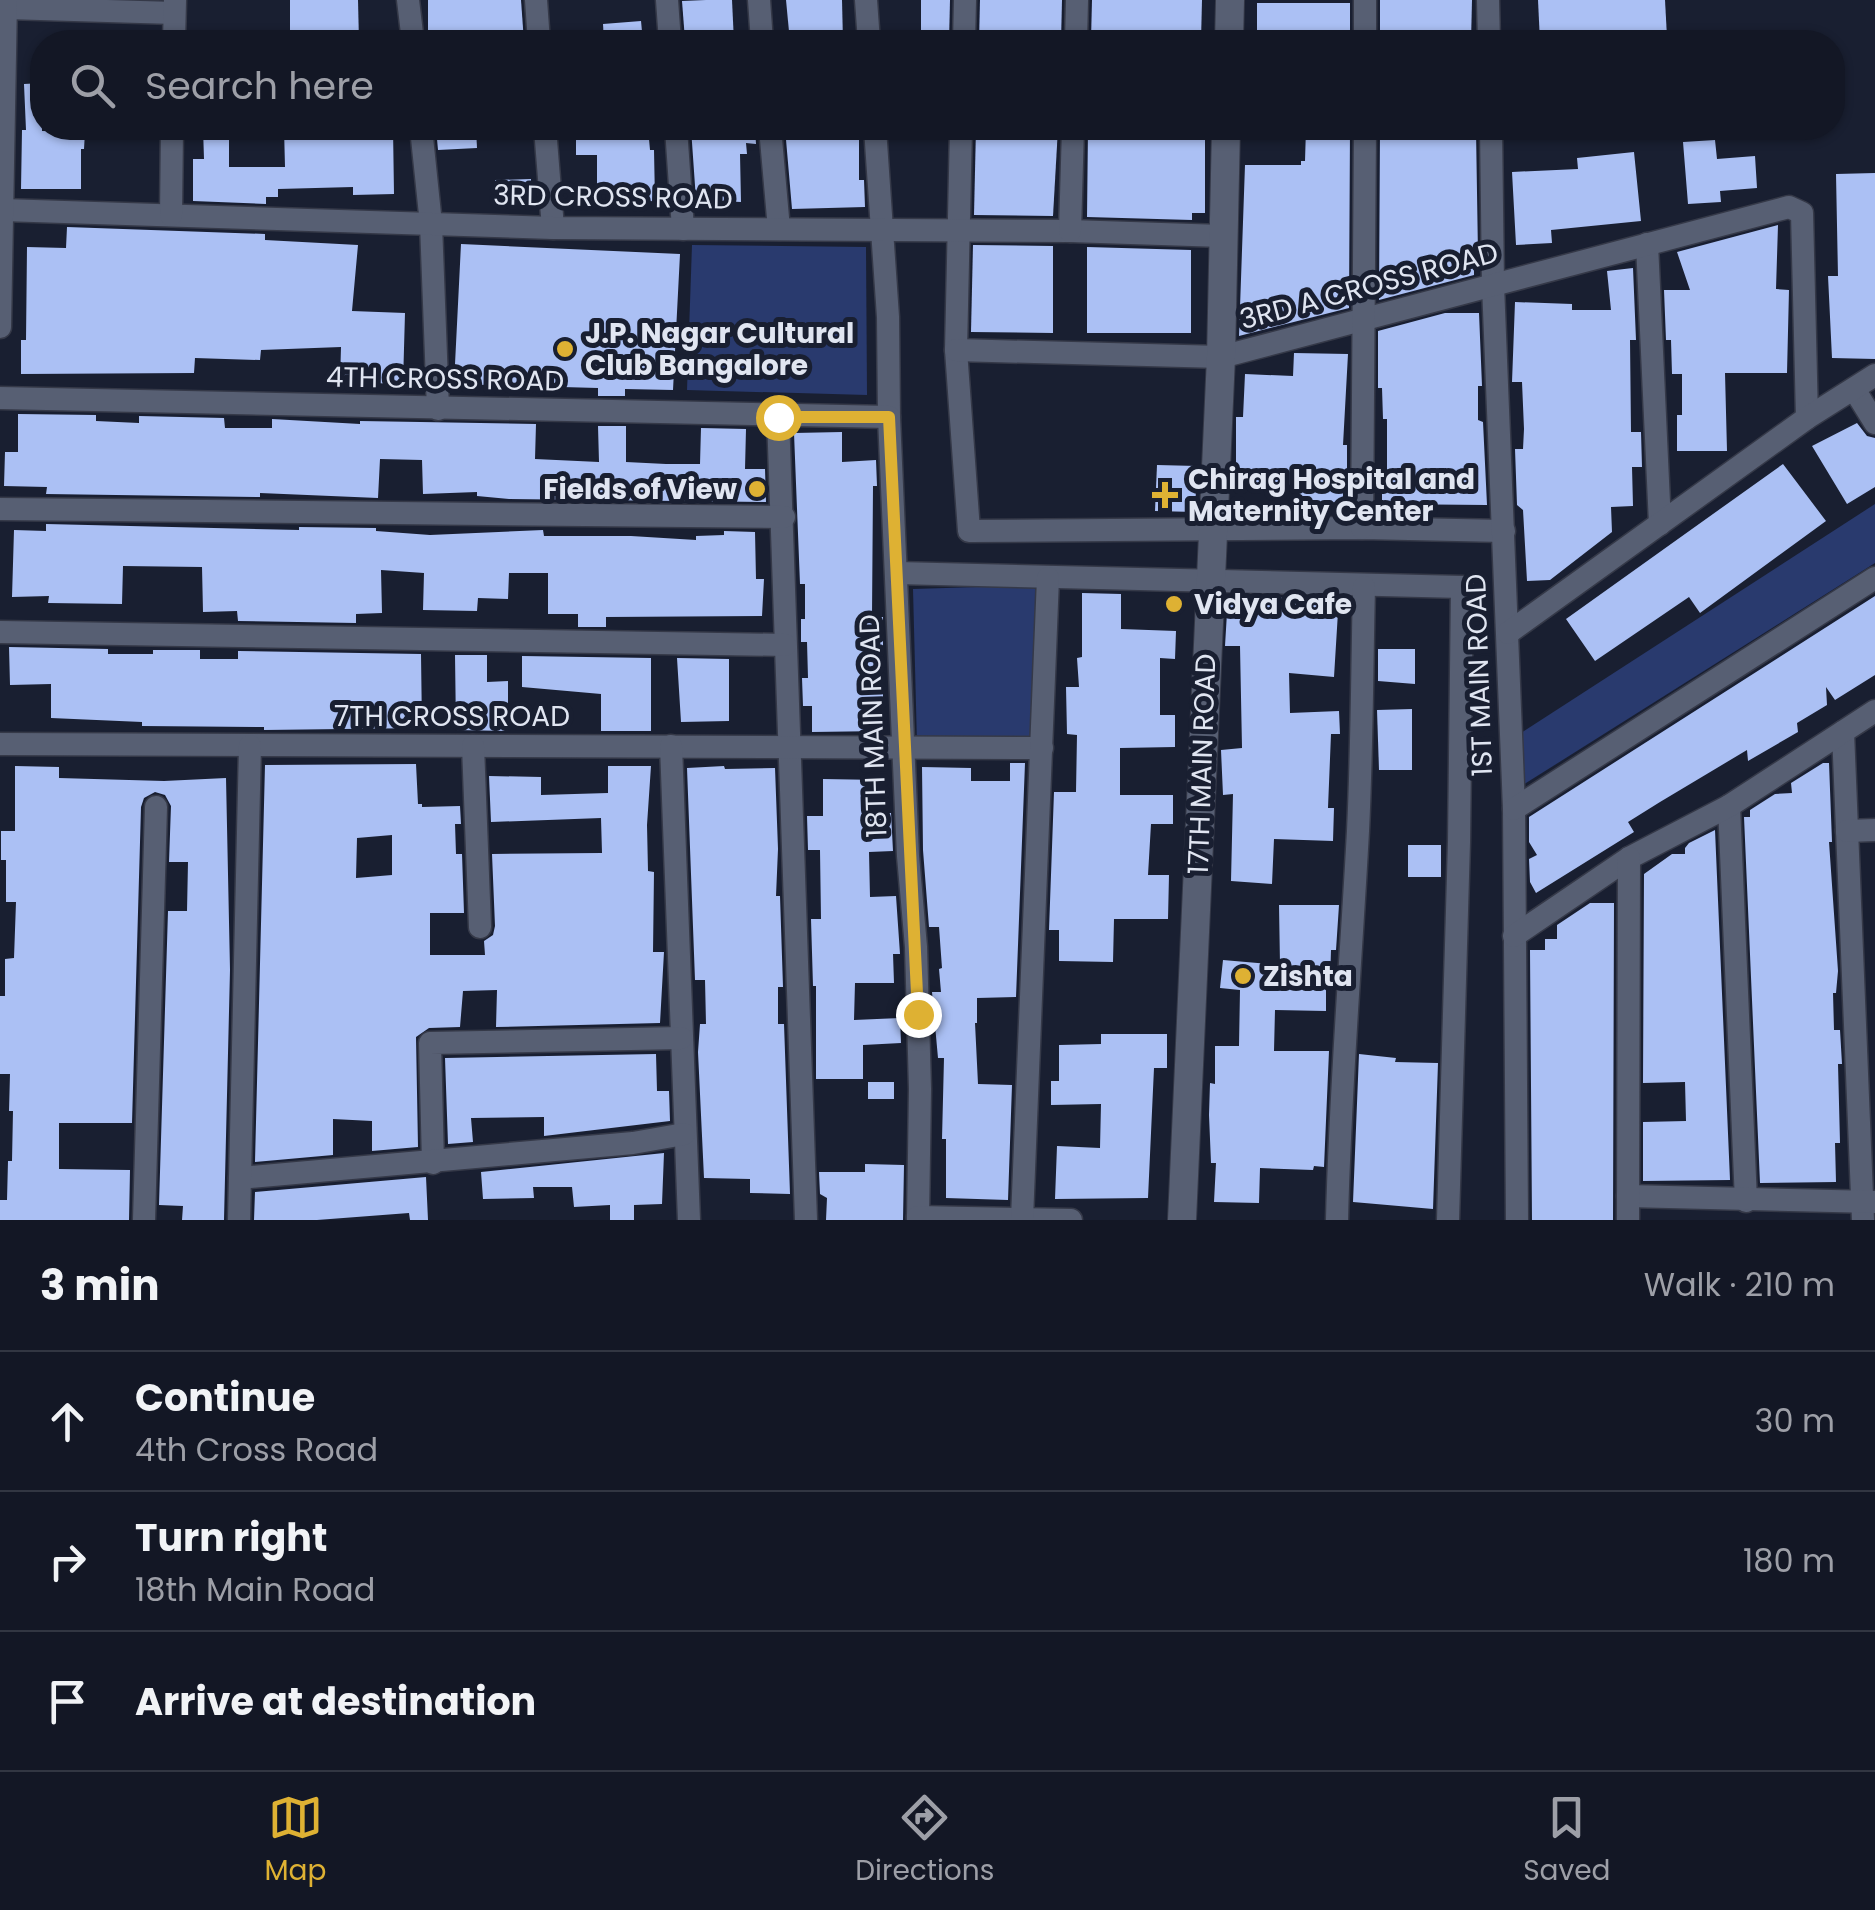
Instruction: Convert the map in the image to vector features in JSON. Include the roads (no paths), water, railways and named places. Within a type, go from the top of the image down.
[{"type":"street","points":[[408,0],[411,30]]},
{"type":"street","points":[[536,0],[538,30]]},
{"type":"street","points":[[666,0],[669,30]]},
{"type":"street","points":[[759,0],[761,30]]},
{"type":"street","points":[[866,0],[868,30]]},
{"type":"street","points":[[964,30],[965,0]]},
{"type":"street","points":[[1077,30],[1078,0]]},
{"type":"street","points":[[1229,30],[1230,0]]},
{"type":"street","points":[[1365,0],[1365,30]]},
{"type":"street","points":[[1488,0],[1489,30]]},
{"type":"street","points":[[0,327],[6,4],[175,6]]},
{"type":"street","points":[[171,215],[172,140]]},
{"type":"street","points":[[422,140],[431,224],[438,409]]},
{"type":"street","points":[[546,140],[553,228]]},
{"type":"street","points":[[677,140],[683,229]]},
{"type":"street","points":[[771,140],[779,229]]},
{"type":"street","name":"18TH MAIN ROAD","points":[[877,140],[918,1014],[918,1219]]},
{"type":"street","points":[[961,140],[956,350],[969,531],[1362,528],[1504,532]]},
{"type":"street","points":[[1070,231],[1074,140]]},
{"type":"street","name":"17TH MAIN ROAD","points":[[1182,1220],[1221,356],[1226,140]]},
{"type":"street","points":[[1362,528],[1364,140]]},
{"type":"street","name":"1ST MAIN ROAD","points":[[1490,140],[1514,809],[1516,1220]]},
{"type":"street","name":"3RD A CROSS ROAD","points":[[956,350],[1221,356],[1788,206],[1802,213],[1807,418]]},
{"type":"street","name":"3RD CROSS ROAD","points":[[2,210],[553,228],[1070,231],[1222,236]]},
{"type":"street","points":[[1647,244],[1660,524]]},
{"type":"street","points":[[1508,632],[1807,418],[1875,375]]},
{"type":"street","points":[[1854,389],[1875,424]]},
{"type":"street","name":"4TH CROSS ROAD","points":[[0,398],[889,417]]},
{"type":"street","points":[[778,417],[806,1220]]},
{"type":"street","points":[[0,509],[784,517]]},
{"type":"street","points":[[897,573],[1462,587],[1460,842],[1448,1220]]},
{"type":"street","points":[[1022,1219],[1048,578]]},
{"type":"street","points":[[1514,809],[1875,578]]},
{"type":"street","points":[[1337,1220],[1340,1091],[1358,830],[1364,586]]},
{"type":"street","points":[[0,632],[785,644]]},
{"type":"street","points":[[1514,936],[1629,858],[1729,806],[1875,711]]},
{"type":"street","points":[[1629,858],[1628,1208],[1746,1201],[1867,1208],[1843,732]]},
{"type":"street","name":"7TH CROSS ROAD","points":[[0,744],[1042,748]]},
{"type":"street","points":[[239,1220],[250,746]]},
{"type":"street","points":[[473,746],[480,927]]},
{"type":"street","points":[[671,746],[689,1220]]},
{"type":"street","points":[[1729,806],[1746,1201]]},
{"type":"street","points":[[144,1220],[156,807]]},
{"type":"street","points":[[1847,831],[1875,830]]},
{"type":"street","points":[[433,1162],[430,1043],[681,1038]]},
{"type":"street","points":[[240,1178],[433,1162],[684,1134]]},
{"type":"street","points":[[918,1219],[1071,1220]]},
{"type":"place","name":"J.P. Nagar Cultural Club Bangalore","points":[[565,349]]},
{"type":"place","name":"Fields of View","points":[[757,489]]},
{"type":"place","name":"Chirag Hospital and Maternity Center","points":[[1165,495]]},
{"type":"place","name":"Vidya Cafe","points":[[1174,604]]},
{"type":"place","name":"Zishta","points":[[1243,976]]}]
